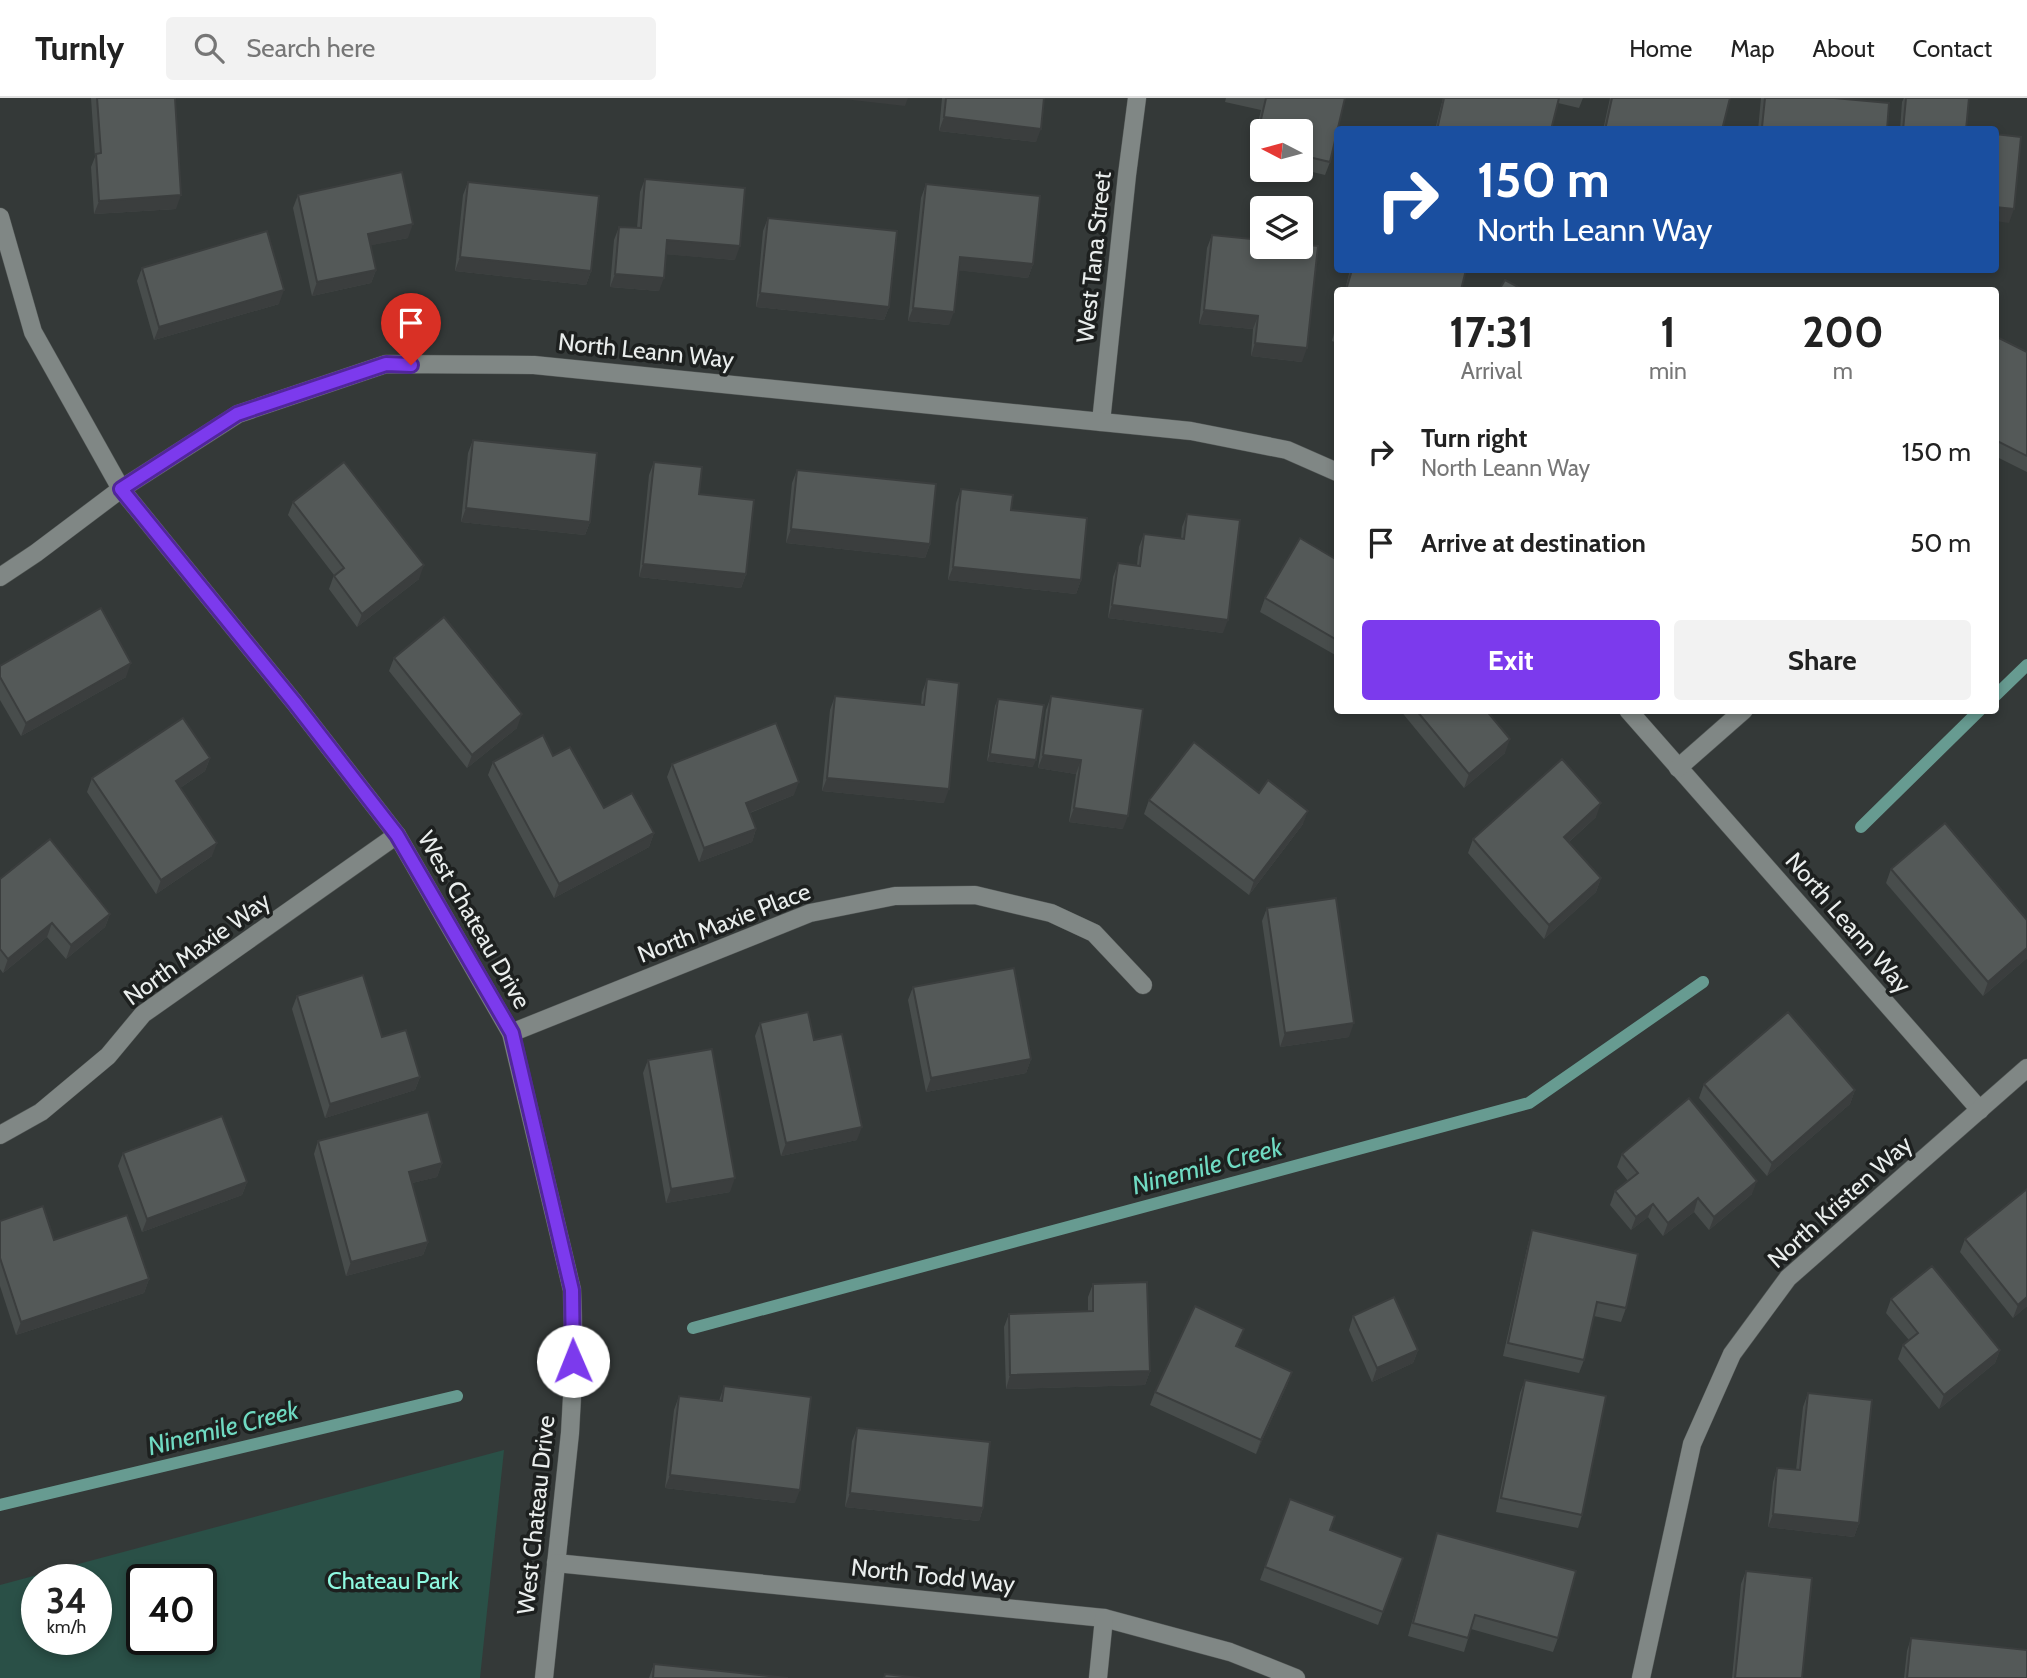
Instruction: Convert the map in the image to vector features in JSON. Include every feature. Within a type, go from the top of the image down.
[{"type":"street","name":"West Tana Street","points":[[1101,422],[1126,175],[1137,98]]},
{"type":"street","name":"West Chateau Drive","points":[[0,217],[33,332],[121,489],[294,702],[397,835],[512,1033],[572,1290],[571,1409],[544,1678]]},
{"type":"street","name":"North Leann Way","points":[[0,577],[121,489],[237,414],[386,364],[534,365],[1191,430],[1287,450],[1334,471]]},
{"type":"street","name":"North Leann Way","points":[[1631,714],[1980,1110]]},
{"type":"street","points":[[1678,768],[1739,714]]},
{"type":"street","name":"North Maxie Way","points":[[0,1135],[41,1112],[61,1096],[108,1056],[143,1014],[397,835]]},
{"type":"street","name":"North Maxie Place","points":[[512,1033],[810,913],[895,896],[975,895],[1051,913],[1094,933],[1143,985]]},
{"type":"street","name":"North Kristen Way","points":[[1641,1678],[1692,1444],[1731,1354],[1788,1278],[2027,1068]]},
{"type":"street","name":"North Todd Way","points":[[556,1563],[1104,1618],[1230,1652],[1296,1678]]},
{"type":"street","points":[[1098,1678],[1104,1618]]},
{"type":"green space","name":"Chateau Park","points":[[504,1450],[480,1678],[0,1678],[0,1585],[21,1579],[21,1655],[112,1655],[112,1564],[78,1564]]},
{"type":"building","points":[[97,98],[175,98],[181,195],[99,201],[96,154],[101,153]]},
{"type":"building","points":[[946,98],[1044,98],[1041,129],[944,117]]},
{"type":"building","points":[[1266,98],[1345,98],[1338,126],[1334,126],[1330,162],[1313,158],[1313,119],[1261,119]]},
{"type":"building","points":[[1444,98],[1559,98],[1552,126],[1438,126]]},
{"type":"building","points":[[1612,98],[1730,98],[1723,126],[1606,126]]},
{"type":"building","points":[[1765,98],[1834,98],[1889,103],[1887,126],[1762,126]]},
{"type":"building","points":[[1906,98],[1969,98],[1966,126],[1903,126]]},
{"type":"building","points":[[1999,134],[2021,137],[2014,209],[1999,207]]},
{"type":"building","points":[[402,172],[413,224],[368,234],[376,270],[317,282],[298,195]]},
{"type":"building","points":[[645,179],[745,188],[740,246],[667,240],[664,278],[615,274],[619,227],[641,228]]},
{"type":"building","points":[[468,182],[599,196],[591,271],[460,257]]},
{"type":"building","points":[[926,184],[1040,196],[1033,264],[960,257],[954,312],[913,308]]},
{"type":"building","points":[[768,218],[897,231],[889,307],[760,293]]},
{"type":"building","points":[[267,231],[284,290],[159,327],[142,268]]},
{"type":"building","points":[[1212,235],[1250,239],[1250,259],[1313,259],[1313,245],[1318,246],[1307,348],[1255,343],[1258,316],[1204,310]]},
{"type":"building","points":[[1351,273],[1465,273],[1462,287],[1347,287]]},
{"type":"building","points":[[1505,280],[1518,287],[1501,287]]},
{"type":"building","points":[[1999,338],[2027,352],[2027,456],[1999,442]]},
{"type":"building","points":[[473,440],[597,453],[590,522],[466,508]]},
{"type":"building","points":[[344,462],[424,565],[362,614],[334,576],[344,568],[293,502]]},
{"type":"building","points":[[654,462],[702,467],[699,494],[754,500],[746,574],[643,564]]},
{"type":"building","points":[[797,470],[936,484],[930,544],[791,529]]},
{"type":"building","points":[[961,489],[1013,495],[1011,510],[1087,518],[1081,580],[953,567]]},
{"type":"building","points":[[1187,514],[1240,520],[1228,620],[1112,605],[1118,563],[1140,566],[1144,534],[1184,539]]},
{"type":"building","points":[[1300,538],[1334,558],[1334,638],[1265,598]]},
{"type":"building","points":[[101,608],[131,663],[26,723],[0,677],[0,666]]},
{"type":"building","points":[[444,617],[522,714],[472,755],[394,658]]},
{"type":"building","points":[[927,679],[959,683],[949,789],[827,778],[835,696],[924,705]]},
{"type":"building","points":[[1051,696],[1143,709],[1128,816],[1074,808],[1081,760],[1043,755]]},
{"type":"building","points":[[998,699],[1044,705],[1036,760],[990,754]]},
{"type":"building","points":[[1419,714],[1489,714],[1510,739],[1469,774]]},
{"type":"building","points":[[183,718],[210,758],[176,781],[217,843],[161,880],[92,778]]},
{"type":"building","points":[[776,723],[799,782],[746,803],[756,829],[704,848],[672,764]]},
{"type":"building","points":[[543,735],[553,756],[570,747],[604,808],[632,793],[654,833],[559,884],[493,762]]},
{"type":"building","points":[[1194,742],[1259,793],[1268,780],[1308,811],[1254,881],[1149,800]]},
{"type":"building","points":[[1562,759],[1601,803],[1564,837],[1601,878],[1549,925],[1473,839]]},
{"type":"building","points":[[1945,823],[2027,920],[2027,948],[1988,982],[1891,869]]},
{"type":"building","points":[[50,839],[110,914],[71,945],[52,923],[8,959],[0,949],[0,879]]},
{"type":"building","points":[[1336,898],[1354,1023],[1285,1033],[1267,908]]},
{"type":"building","points":[[1014,968],[1031,1059],[931,1078],[913,987]]},
{"type":"building","points":[[363,975],[382,1037],[406,1030],[420,1077],[330,1104],[297,996]]},
{"type":"building","points":[[808,1012],[814,1040],[842,1034],[862,1127],[786,1143],[760,1023]]},
{"type":"building","points":[[1788,1012],[1855,1090],[1772,1163],[1704,1084]]},
{"type":"building","points":[[712,1049],[735,1178],[671,1189],[648,1060]]},
{"type":"building","points":[[1689,1098],[1757,1181],[1714,1217],[1698,1198],[1668,1223],[1653,1204],[1636,1217],[1615,1191],[1638,1173],[1622,1154]]},
{"type":"building","points":[[428,1112],[442,1163],[409,1172],[428,1242],[351,1262],[318,1141]]},
{"type":"building","points":[[222,1116],[247,1182],[147,1219],[123,1153]]},
{"type":"building","points":[[2027,1189],[2027,1297],[2018,1305],[1965,1239]]},
{"type":"building","points":[[43,1206],[54,1240],[127,1215],[149,1279],[21,1322],[0,1258],[0,1221]]},
{"type":"building","points":[[1532,1230],[1638,1254],[1626,1308],[1597,1302],[1584,1360],[1508,1343]]},
{"type":"building","points":[[1932,1266],[2000,1350],[1944,1395],[1903,1345],[1918,1333],[1891,1299]]},
{"type":"building","points":[[1147,1282],[1150,1371],[1010,1375],[1009,1314],[1093,1311],[1093,1284]]},
{"type":"building","points":[[1394,1297],[1418,1350],[1377,1368],[1353,1316]]},
{"type":"building","points":[[1195,1306],[1244,1329],[1236,1346],[1292,1372],[1261,1440],[1155,1392]]},
{"type":"building","points":[[1525,1380],[1606,1396],[1582,1515],[1501,1498]]},
{"type":"building","points":[[724,1386],[811,1397],[800,1490],[670,1475],[679,1396],[722,1401]]},
{"type":"building","points":[[1808,1393],[1872,1400],[1859,1523],[1773,1514],[1777,1468],[1800,1470]]},
{"type":"building","points":[[857,1428],[990,1442],[983,1508],[850,1493]]},
{"type":"building","points":[[1290,1499],[1335,1516],[1330,1530],[1403,1558],[1383,1612],[1265,1567]]},
{"type":"building","points":[[1437,1533],[1576,1571],[1558,1638],[1475,1615],[1468,1638],[1413,1623]]},
{"type":"building","points":[[1746,1571],[1812,1578],[1802,1678],[1735,1678]]},
{"type":"building","points":[[1911,1638],[2027,1650],[2027,1678],[1907,1678]]},
{"type":"building","points":[[654,1664],[788,1678],[653,1678]]},
{"type":"building","points":[[885,1674],[920,1678],[884,1678]]},
{"type":"waterway","name":"Ninemile Creek","points":[[1999,692],[2027,665]]},
{"type":"waterway","name":"Ninemile Creek","points":[[1861,827],[1976,714]]},
{"type":"waterway","name":"Ninemile Creek","points":[[693,1328],[1529,1103],[1703,982]]},
{"type":"waterway","name":"Ninemile Creek","points":[[0,1505],[457,1396]]},
{"type":"route","points":[[411,365],[386,364],[237,414],[121,489],[294,702],[397,835],[512,1033],[572,1290],[573,1361]]}]
